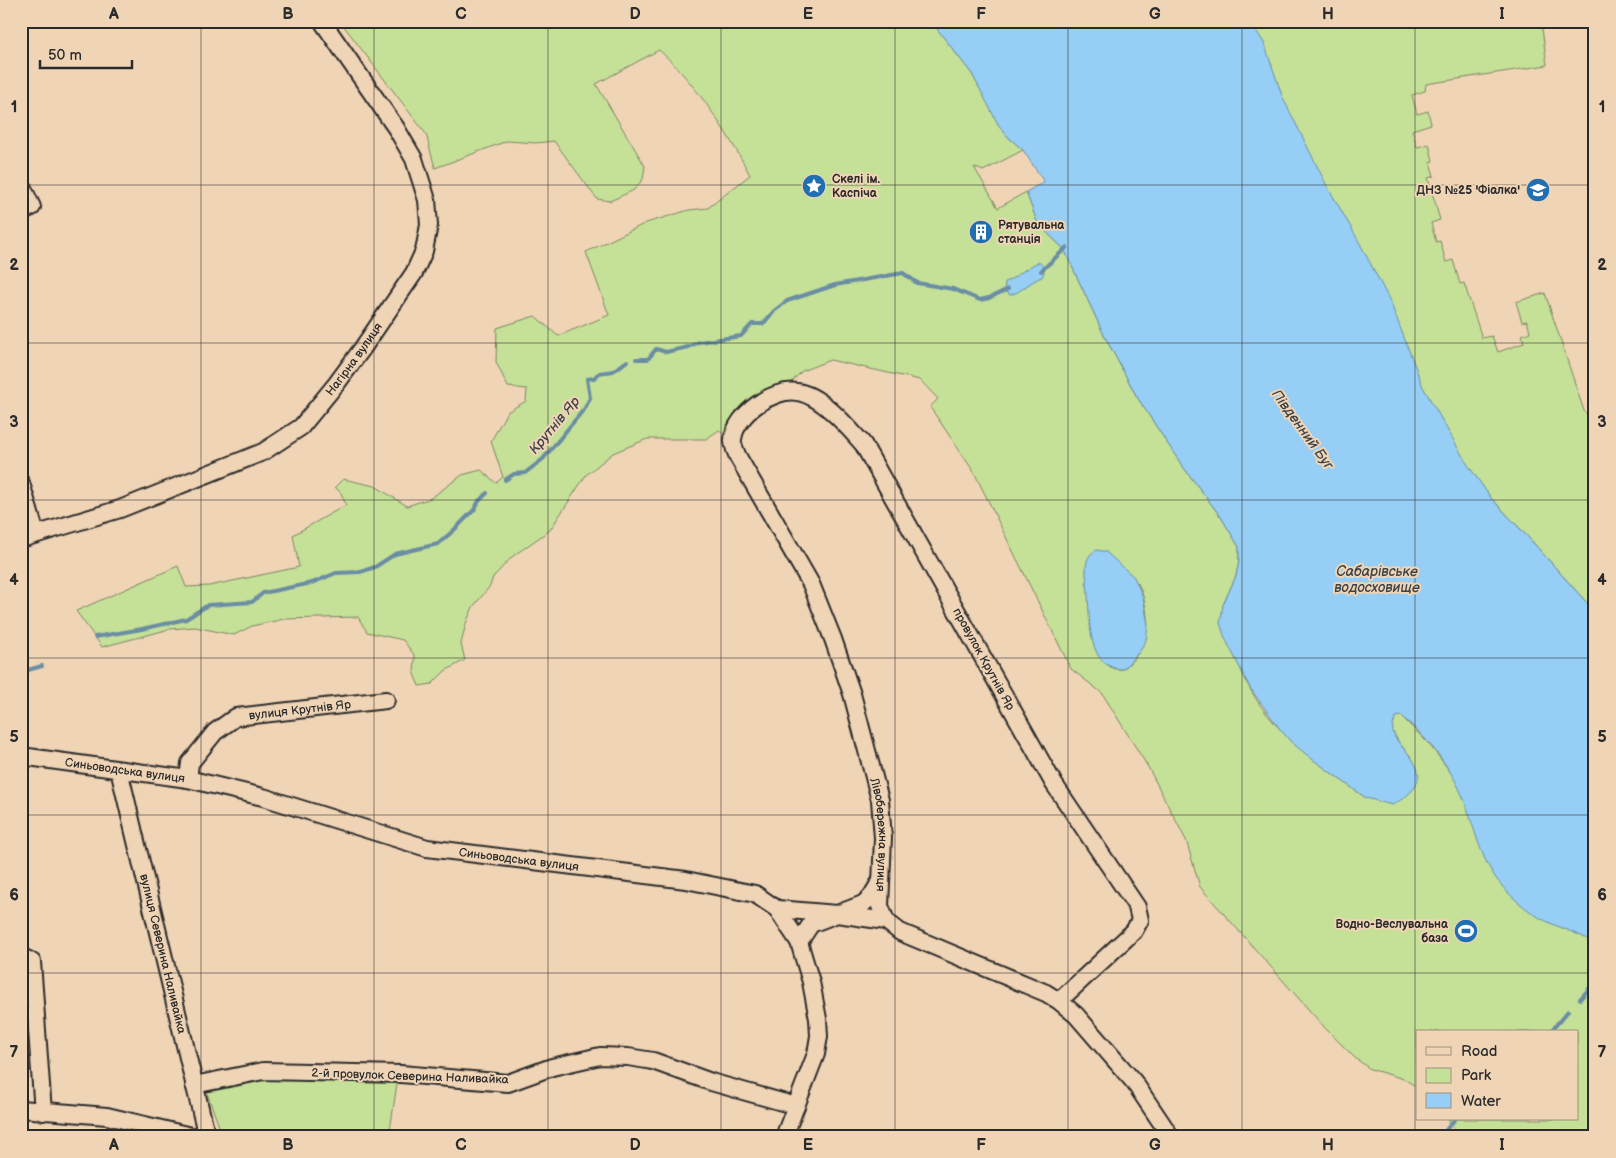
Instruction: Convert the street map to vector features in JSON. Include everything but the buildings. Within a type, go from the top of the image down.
[{"type":"street","name":"Нагірна вулиця","points":[[29,537],[120,509],[228,467],[262,452],[301,427],[337,383],[414,273],[424,251],[429,225],[427,200],[421,178],[414,159],[396,128],[322,21]]},
{"type":"street","points":[[21,184],[32,207],[21,212]]},
{"type":"street","name":"провулок Крутнів Яр","points":[[732,440],[737,424],[750,411],[766,399],[782,392],[798,392],[811,397],[828,409],[852,432],[871,457],[1054,784],[1137,907],[1140,920],[1134,931],[1059,1001]]},
{"type":"street","name":"Лівобережна вулиця","points":[[732,440],[738,457],[811,584],[852,694],[880,800],[883,838],[880,906],[886,921]]},
{"type":"street","points":[[21,483],[29,537]]},
{"type":"street","name":"вулиця Крутнів Яр","points":[[188,779],[190,764],[210,738],[215,732],[236,717],[320,709],[386,700]]},
{"type":"street","name":"Синьоводська вулиця","points":[[21,756],[188,779],[263,798],[427,848],[686,880],[755,894],[777,909],[799,942],[811,982],[818,1020],[819,1036],[816,1054],[784,1137]]},
{"type":"street","name":"вулиця Северина Наливайка","points":[[119,770],[208,1137]]},
{"type":"street","points":[[799,942],[811,924],[863,904],[871,897],[880,882]]},
{"type":"street","points":[[777,909],[838,914],[886,921],[900,932],[1046,993],[1076,1015],[1134,1082],[1171,1137]]},
{"type":"street","points":[[21,956],[32,962],[43,1112]]},
{"type":"street","name":"2-й провулок Северина Наливайка","points":[[194,1085],[263,1071],[401,1074],[508,1083],[552,1068],[600,1056],[628,1057],[653,1061],[711,1082],[796,1106]]},
{"type":"street","points":[[21,1109],[107,1116],[195,1137]]},
{"type":"green space","points":[[340,21],[931,21],[972,74],[1007,136],[1023,150],[983,171],[974,167],[998,208],[1026,192],[1038,224],[1064,249],[1104,335],[1137,397],[1181,464],[1221,517],[1239,547],[1236,576],[1223,605],[1241,669],[1250,689],[1261,706],[1287,736],[1366,798],[1412,758],[1399,743],[1393,732],[1367,716],[1401,716],[1429,744],[1595,944],[1595,1137],[1460,1137],[1449,1120],[1578,1120],[1578,1030],[1416,1030],[1416,1086],[1404,1079],[1370,1069],[1355,1058],[1325,1028],[1200,887],[1186,840],[1148,767],[1102,693],[1071,669],[974,472],[930,407],[938,399],[920,380],[830,360],[802,371],[782,392],[766,399],[732,440],[719,430],[706,439],[647,439],[613,453],[586,475],[550,530],[513,556],[493,577],[490,586],[473,607],[466,623],[461,644],[465,660],[445,671],[432,684],[419,686],[414,674],[415,656],[403,640],[367,632],[358,617],[284,619],[252,626],[234,635],[195,627],[170,629],[102,647],[76,611],[178,566],[186,587],[209,586],[299,567],[293,535],[346,505],[341,493],[335,487],[343,479],[375,486],[407,506],[431,498],[462,475],[481,470],[496,483],[503,477],[491,441],[507,412],[526,401],[527,389],[508,387],[496,362],[497,328],[535,316],[558,336],[609,315],[586,252],[646,223],[689,210],[708,208],[750,175],[732,142],[710,109],[685,77],[659,50],[596,84],[645,166],[643,179],[634,190],[610,201],[597,199],[554,141],[536,143],[507,141],[435,168],[426,134]],"holes":[[[1086,582],[1138,583],[1146,606],[1147,629],[1140,651],[1123,669],[1110,667]]]},
{"type":"green space","points":[[1236,21],[1541,21],[1547,65],[1426,84],[1425,91],[1412,95],[1417,114],[1428,111],[1431,124],[1412,130],[1417,147],[1429,144],[1433,161],[1430,162],[1434,176],[1428,178],[1440,220],[1431,223],[1436,242],[1440,241],[1446,262],[1453,260],[1460,284],[1464,283],[1482,338],[1492,336],[1498,352],[1524,343],[1522,335],[1530,332],[1527,321],[1522,322],[1516,302],[1545,293],[1584,411],[1595,423],[1595,612],[1491,498],[1403,386]]},
{"type":"green space","points":[[263,1073],[398,1077],[389,1137],[223,1137],[204,1085]]},
{"type":"water","name":"Сабарівське водосховище","points":[[931,21],[1250,21],[1264,43],[1283,98],[1326,184],[1390,301],[1423,387],[1466,462],[1491,498],[1595,612],[1595,944],[1582,936],[1540,918],[1520,904],[1502,886],[1485,859],[1457,784],[1432,747],[1401,716],[1396,717],[1393,724],[1394,736],[1416,765],[1418,779],[1412,791],[1392,805],[1366,798],[1291,742],[1250,688],[1225,638],[1220,623],[1223,605],[1236,576],[1239,547],[1221,517],[1181,464],[1137,397],[1104,335],[1064,249],[1038,224],[1026,192],[1044,182],[1023,150],[1007,136],[998,124],[972,74]]},
{"type":"water","points":[[1039,262],[1043,266],[1044,273],[1042,277],[1014,294],[1010,295],[1004,291],[1005,282]]},
{"type":"water","points":[[1097,550],[1106,552],[1134,577],[1143,597],[1148,625],[1146,640],[1140,651],[1123,669],[1111,667],[1103,661],[1097,652],[1090,630],[1086,570],[1089,557]]},
{"type":"waterway","points":[[1041,271],[1067,247]]},
{"type":"waterway","points":[[636,359],[648,359],[656,349],[666,352],[688,347],[699,342],[741,336],[752,324],[763,324],[774,311],[787,301],[835,285],[903,273],[917,283],[953,289],[980,300],[1008,289]]},
{"type":"waterway","name":"Крутнів Яр","points":[[505,480],[514,474],[525,473],[543,459],[585,408],[590,398],[587,379],[594,378],[601,373],[613,371],[627,361]]},
{"type":"waterway","points":[[95,637],[186,619],[208,605],[252,602],[263,593],[312,583],[336,573],[360,572],[375,567],[395,554],[438,544],[474,510],[487,493]]},
{"type":"waterway","points":[[21,672],[42,666]]},
{"type":"waterway","points":[[1580,999],[1595,982]]},
{"type":"waterway","points":[[1552,1030],[1568,1011]]},
{"type":"waterway","points":[[1440,1137],[1454,1120]]},
{"type":"place","name":"Скелі ім. Каспіча","points":[[814,186]]},
{"type":"place","name":"ДНЗ №25 'Фіалка'","points":[[1538,190]]},
{"type":"place","name":"Рятувальна станція","points":[[981,232]]},
{"type":"place","name":"Водно-Веслувальна база","points":[[1466,931]]},
{"type":"water label","name":"Південний Буг","points":[[1303,429]]}]
